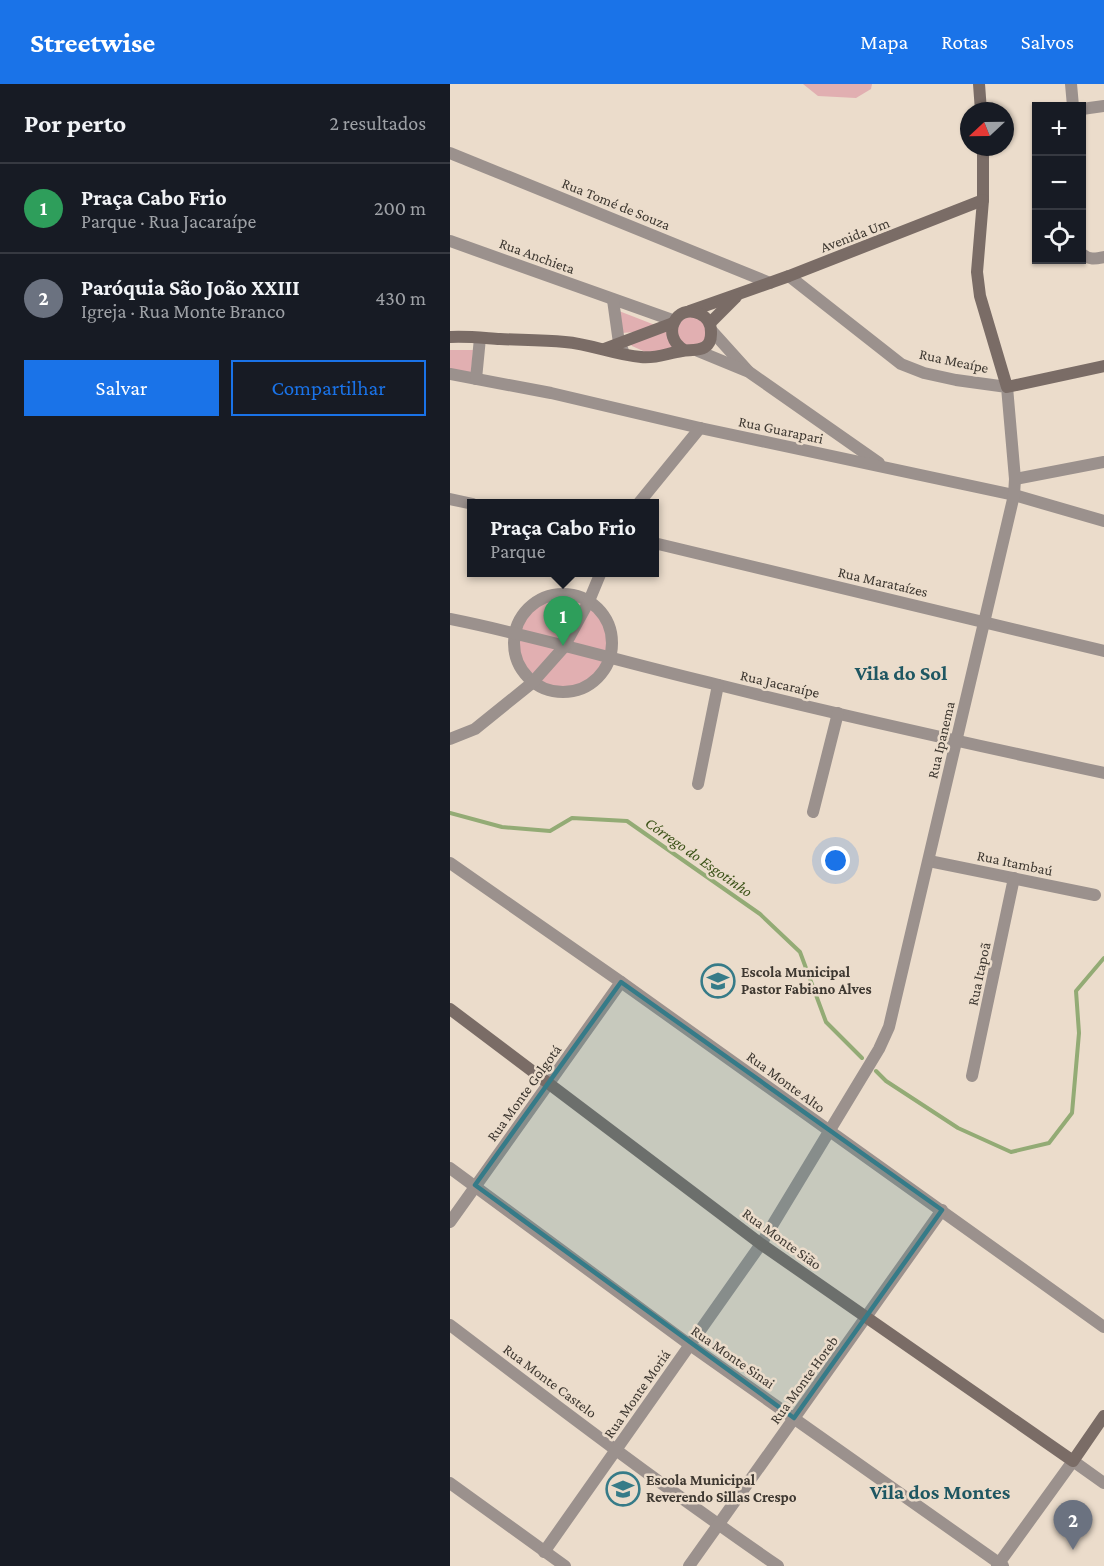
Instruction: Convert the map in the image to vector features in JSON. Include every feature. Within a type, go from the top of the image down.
[{"type":"street","points":[[979,84],[980,102]]},
{"type":"street","points":[[1071,84],[1073,102]]},
{"type":"street","points":[[1086,108],[1104,106]]},
{"type":"street","name":"Rua Tomé de Souza","points":[[450,153],[771,283]]},
{"type":"street","name":"Rua Ipanema","points":[[829,1131],[879,1049],[889,1027],[1014,495],[1015,479],[1007,387],[980,296],[977,272],[983,200],[983,156]]},
{"type":"street","name":"Avenida Um","points":[[688,312],[771,283],[983,200]]},
{"type":"street","name":"Rua Anchieta","points":[[450,241],[674,322]]},
{"type":"street","points":[[1086,257],[1095,259],[1104,257]]},
{"type":"street","name":"Rua Meaípe","points":[[789,276],[901,364],[924,373],[1007,387],[1104,366]]},
{"type":"street","name":"Avenida Um","points":[[711,326],[736,296]]},
{"type":"street","points":[[613,300],[622,348]]},
{"type":"street","points":[[450,337],[566,342],[604,349],[622,348],[674,322],[682,314],[688,312],[701,314],[749,372]]},
{"type":"street","points":[[674,322],[671,329],[674,342],[684,350]]},
{"type":"street","points":[[698,351],[708,343],[711,326]]},
{"type":"street","points":[[476,379],[480,338]]},
{"type":"street","points":[[622,348],[642,358],[684,350],[698,351],[749,372],[885,467]]},
{"type":"street","name":"Rua Guarapari","points":[[450,374],[551,393],[700,428],[1014,495],[1104,520]]},
{"type":"street","points":[[642,499],[700,428]]},
{"type":"street","points":[[1015,479],[1104,462]]},
{"type":"street","points":[[450,499],[467,503]]},
{"type":"street","name":"Rua Marataízes","points":[[659,544],[1104,651]]},
{"type":"street","points":[[450,739],[475,729],[532,682],[564,647],[599,577]]},
{"type":"street","points":[[567,594],[589,601],[601,612],[609,626],[612,642],[610,657],[604,672],[592,684],[578,691],[554,692],[532,682],[522,672],[513,646],[514,632],[520,617],[530,605],[544,597],[567,594]]},
{"type":"street","name":"Rua Jacaraípe","points":[[450,619],[514,632],[564,647],[718,685],[1104,773]]},
{"type":"street","points":[[698,784],[718,685]]},
{"type":"street","points":[[813,812],[838,713]]},
{"type":"street","name":"Rua Itambaú","points":[[929,861],[1095,895]]},
{"type":"street","name":"Rua Monte Alto","points":[[450,863],[621,981],[1104,1327]]},
{"type":"street","name":"Rua Itapoã","points":[[972,1076],[1014,878]]},
{"type":"street","name":"Rua Monte Golgotá","points":[[450,1222],[621,981]]},
{"type":"street","name":"Rua Monte Sião","points":[[450,1009],[761,1244],[1104,1483]]},
{"type":"street","name":"Rua Monte Moriá","points":[[544,1552],[761,1244],[829,1131]]},
{"type":"street","name":"Rua Monte Sinai","points":[[450,1168],[690,1345],[1000,1565]]},
{"type":"street","name":"Rua Monte Horeb","points":[[689,1566],[942,1210]]},
{"type":"street","name":"Rua Monte Castelo","points":[[450,1325],[719,1526],[778,1566]]},
{"type":"street","points":[[1000,1565],[1104,1416]]},
{"type":"street","points":[[450,1483],[565,1566]]},
{"type":"highlighted area","points":[[621,982],[942,1210],[794,1418],[475,1185]]},
{"type":"shaded area","points":[[803,84],[872,84],[871,89],[856,98],[818,96]]},
{"type":"shaded area","points":[[619,311],[655,325],[634,332],[622,333]]},
{"type":"shaded area","points":[[693,315],[706,324],[706,339],[694,348],[680,343],[676,327],[678,322]]},
{"type":"shaded area","points":[[668,330],[669,341],[673,349],[650,354],[632,346],[629,342]]},
{"type":"shaded area","points":[[450,350],[473,350],[471,374],[450,370]]},
{"type":"shaded area","points":[[563,599],[580,602],[595,612],[605,627],[608,644],[605,661],[595,676],[580,686],[563,689],[546,686],[531,676],[521,661],[518,644],[521,627],[531,612],[546,602]]},
{"type":"waterway","name":"Córrego do Esgotinho","points":[[450,813],[502,827],[550,831],[572,818],[627,821],[760,914],[800,952],[826,1022],[862,1058]]},
{"type":"waterway","name":"Córrego do Esgotinho","points":[[876,1071],[886,1081],[958,1128],[1011,1152],[1049,1143],[1072,1113],[1079,1033],[1076,991],[1104,958]]},
{"type":"place","name":"Praça Cabo Frio","points":[[563,646]]},
{"type":"place","name":"Escola Municipal Pastor Fabiano Alves","points":[[718,981]]},
{"type":"place","name":"Escola Municipal Reverendo Sillas Crespo","points":[[623,1489]]},
{"type":"place","name":"Paróquia São João XXIII","points":[[1073,1550]]},
{"type":"district","name":"Vila do Sol","points":[[901,673]]},
{"type":"district","name":"Vila dos Montes","points":[[940,1492]]}]
